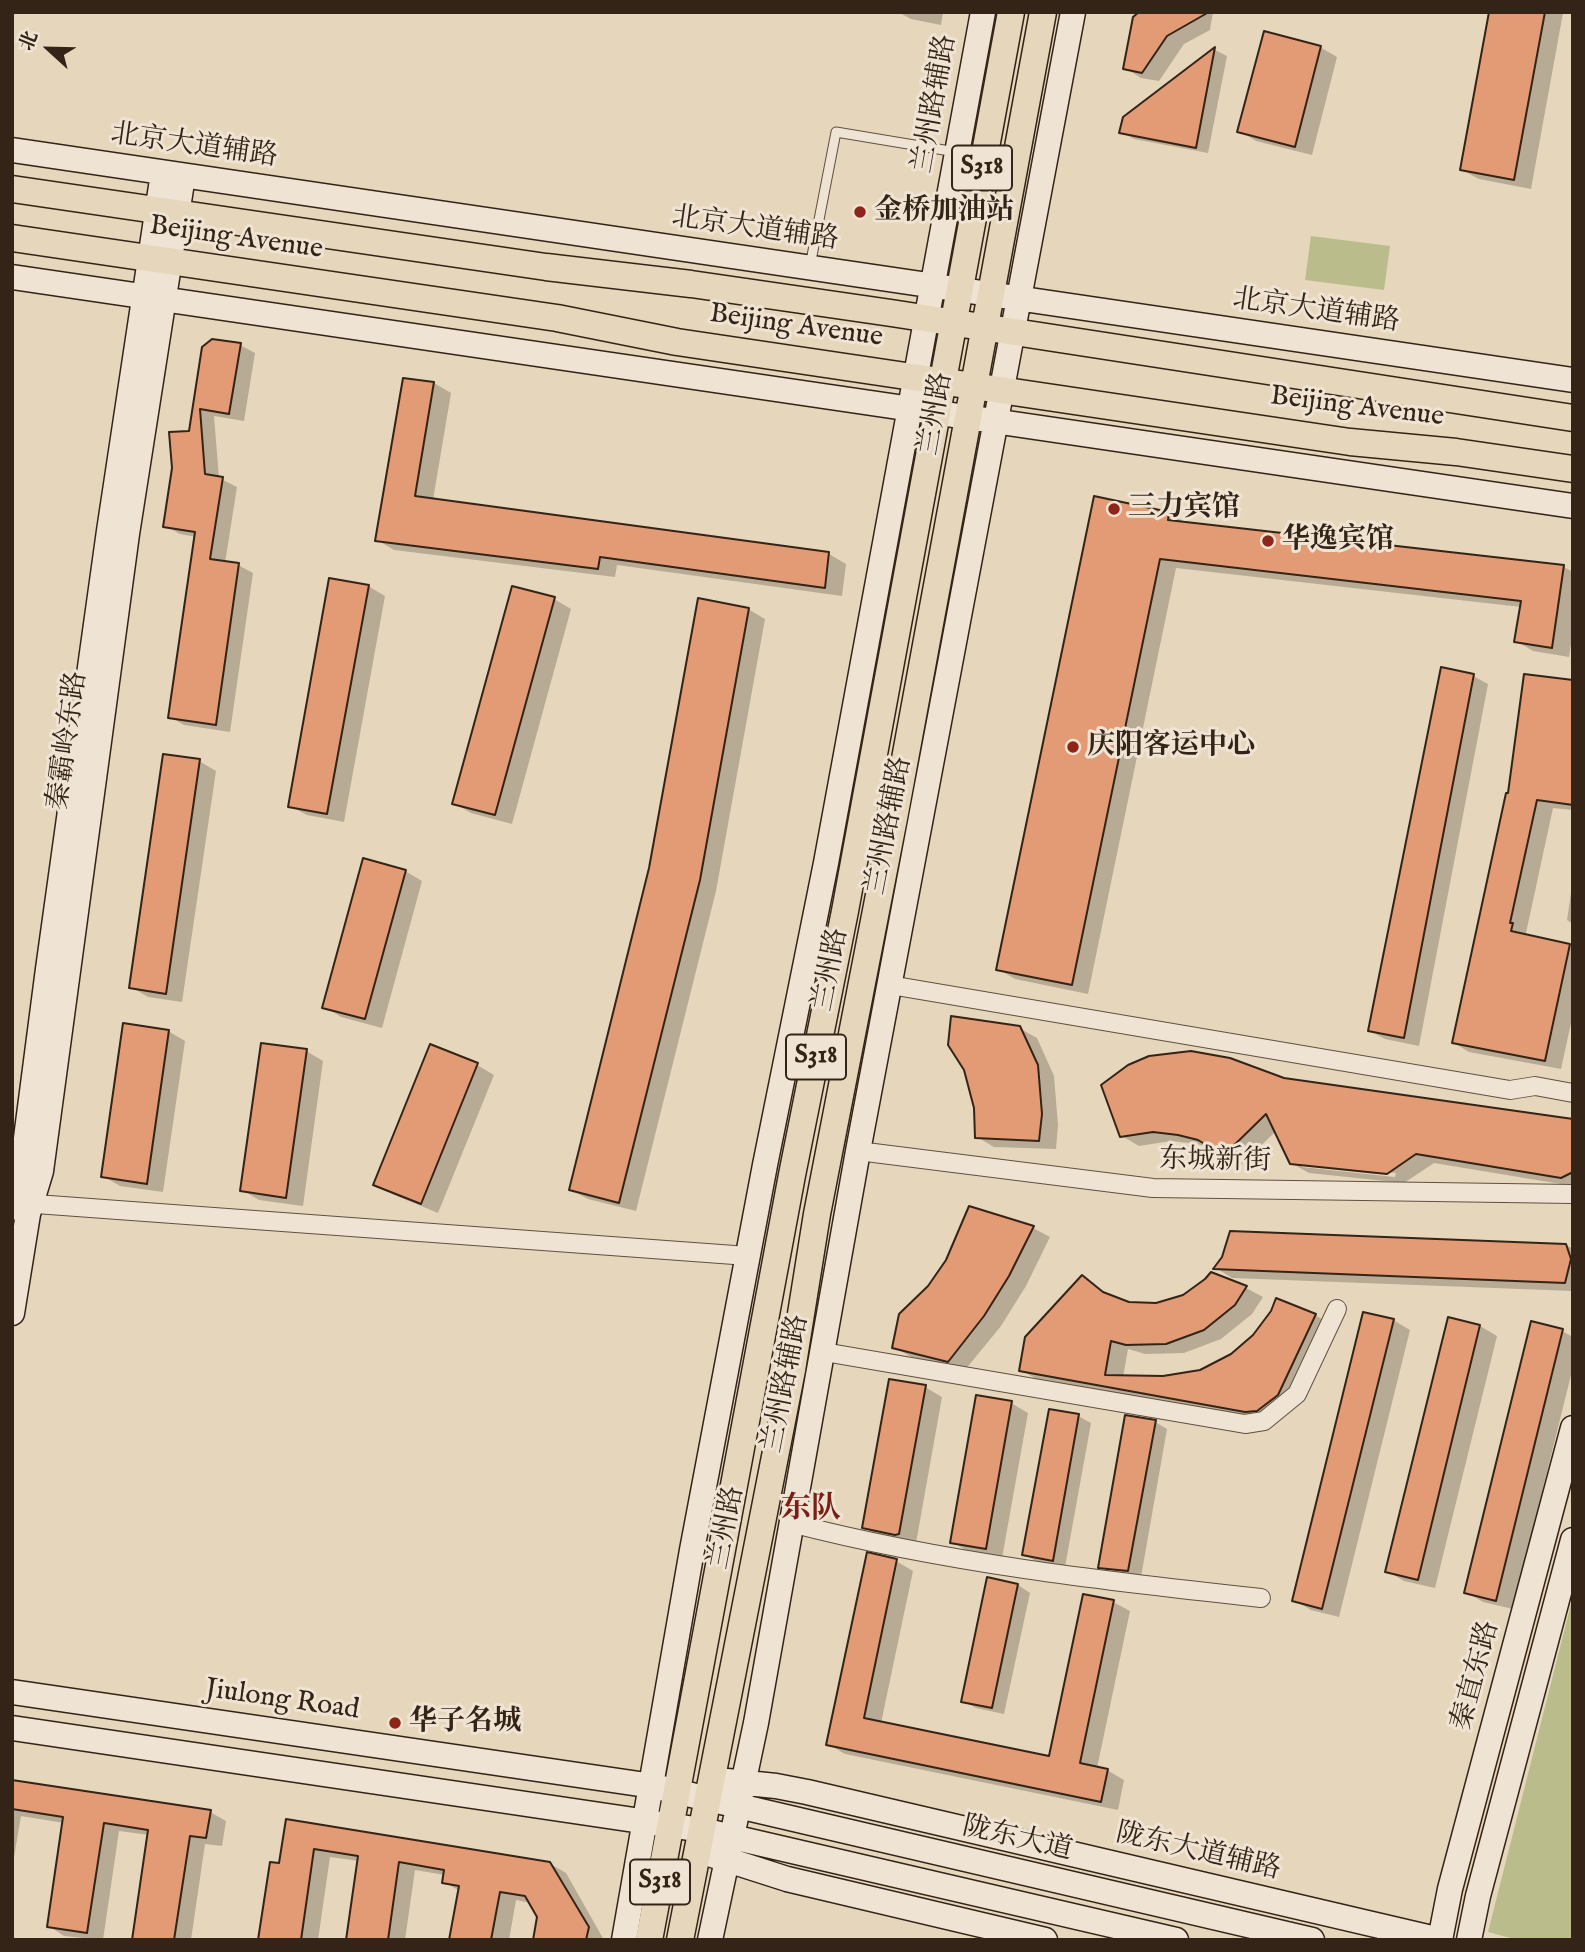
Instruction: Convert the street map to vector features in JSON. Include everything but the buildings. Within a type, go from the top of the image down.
[{"type":"main road","name":"兰州路","points":[[649,1940],[662,1827],[845,911],[1011,12]]},
{"type":"main road","name":"兰州路","points":[[680,1940],[792,1370],[817,1214],[969,417],[1043,12]]},
{"type":"main road","name":"Beijing Avenue","points":[[12,189],[546,267],[691,284],[926,318],[1573,418]]},
{"type":"main road","name":"Beijing Avenue","points":[[12,238],[557,318],[677,342],[1350,442],[1456,452],[1573,469]]},
{"type":"street","name":"兰州路辅路","points":[[670,1787],[692,1550],[826,863],[983,12]]},
{"type":"street","name":"兰州路辅路","points":[[710,1940],[741,1794],[824,1352],[858,1151],[1073,12]]},
{"type":"street","name":"北京大道辅路","points":[[12,150],[1573,380]]},
{"type":"street","name":"秦霸岭东路","points":[[12,1313],[22,1169],[50,956],[173,174]]},
{"type":"street","points":[[12,277],[1573,506]]},
{"type":"street","points":[[890,985],[1510,1090],[1535,1086],[1573,1093]]},
{"type":"street","name":"东城新街","points":[[858,1151],[1153,1188],[1573,1194]]},
{"type":"street","name":"秦霸岭东路","points":[[12,1258],[21,1203]]},
{"type":"street","points":[[21,1203],[748,1256]]},
{"type":"street","points":[[824,1352],[1245,1424],[1264,1421],[1297,1394],[1337,1309]]},
{"type":"street","name":"秦直东路","points":[[1440,1940],[1450,1889],[1573,1429]]},
{"type":"street","points":[[791,1523],[854,1539],[1085,1578],[1261,1598]]},
{"type":"street","name":"秦直东路","points":[[1469,1940],[1478,1896],[1573,1540]]},
{"type":"street","name":"Jiulong Road","points":[[12,1692],[670,1787],[710,1789]]},
{"type":"street","points":[[12,1728],[662,1827],[700,1840],[727,1861],[787,1879],[1045,1940]]},
{"type":"street","name":"陇东大道","points":[[710,1789],[741,1794],[1312,1940]]},
{"type":"street","name":"陇东大道辅路","points":[[741,1794],[807,1792],[1440,1940]]},
{"type":"street","points":[[624,1940],[662,1827]]},
{"type":"street","points":[[700,1840],[732,1836],[1176,1940]]},
{"type":"lane","points":[[809,268],[836,132],[958,152]]},
{"type":"green space","points":[[1311,236],[1390,246],[1384,290],[1305,280]]},
{"type":"green space","points":[[1571,1604],[1573,1940],[1518,1940],[1488,1932]]},
{"type":"place","name":"金桥加油站","points":[[860,212]]},
{"type":"place","name":"三力宾馆","points":[[1114,509]]},
{"type":"place","name":"华逸宾馆","points":[[1268,541]]},
{"type":"place","name":"庆阳客运中心","points":[[1073,747]]},
{"type":"place","name":"华子名城","points":[[395,1723]]},
{"type":"district","name":"东队","points":[[811,1511]]}]
